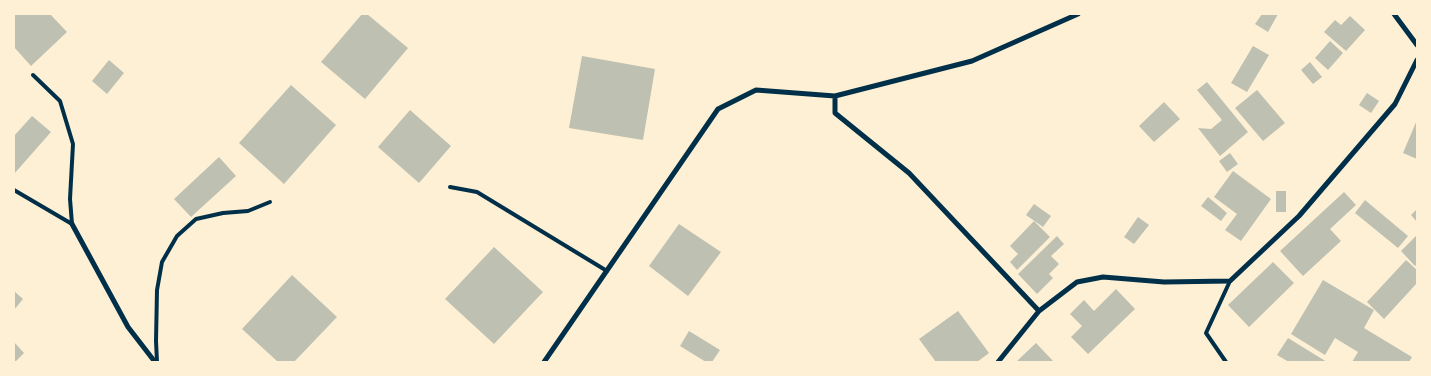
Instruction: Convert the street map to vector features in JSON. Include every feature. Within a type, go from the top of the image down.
[{"type":"street","points":[[544,362],[718,109],[756,90],[834,96],[972,61],[1078,14]]},
{"type":"street","points":[[1394,14],[1417,45]]},
{"type":"street","points":[[998,362],[1039,311],[1077,282],[1103,277],[1164,282],[1230,280],[1298,216],[1395,104],[1417,60]]},
{"type":"street","points":[[834,96],[836,113],[910,173],[1039,311]]},
{"type":"street","points":[[72,224],[128,327],[156,362]]},
{"type":"lane","points":[[33,75],[60,101],[73,144],[70,199],[72,224]]},
{"type":"lane","points":[[450,187],[477,192],[607,271]]},
{"type":"lane","points":[[14,190],[72,224]]},
{"type":"lane","points":[[156,362],[157,290],[162,262],[177,236],[196,220],[223,213],[248,210],[270,202]]},
{"type":"lane","points":[[1226,362],[1206,333],[1230,280]]},
{"type":"building","points":[[14,14],[50,14],[67,32],[31,66],[14,47]]},
{"type":"building","points":[[362,14],[367,14],[408,48],[365,99],[321,62]]},
{"type":"building","points":[[1262,14],[1278,14],[1268,32],[1255,24]]},
{"type":"building","points":[[1350,16],[1365,30],[1346,51],[1324,32],[1335,20],[1341,25]]},
{"type":"building","points":[[1330,41],[1343,53],[1328,70],[1315,58]]},
{"type":"building","points":[[1253,46],[1269,55],[1247,92],[1231,83]]},
{"type":"building","points":[[582,56],[655,69],[643,140],[569,128]]},
{"type":"building","points":[[109,60],[124,73],[107,94],[92,81]]},
{"type":"building","points":[[1310,62],[1322,77],[1313,84],[1301,70]]},
{"type":"building","points":[[1207,82],[1248,132],[1220,156],[1198,128],[1211,129],[1222,120],[1197,90]]},
{"type":"building","points":[[291,85],[336,125],[284,184],[239,143]]},
{"type":"building","points":[[1257,90],[1285,123],[1263,141],[1235,108]]},
{"type":"building","points":[[1367,93],[1379,101],[1371,113],[1359,105]]},
{"type":"building","points":[[1164,102],[1180,119],[1154,142],[1139,126]]},
{"type":"building","points":[[410,110],[451,146],[419,183],[378,147]]},
{"type":"building","points":[[32,116],[51,132],[14,174],[14,136]]},
{"type":"building","points":[[1417,120],[1417,159],[1403,153]]},
{"type":"building","points":[[1230,153],[1238,164],[1227,172],[1219,161]]},
{"type":"building","points":[[219,157],[236,176],[191,217],[174,199]]},
{"type":"building","points":[[1233,171],[1271,199],[1241,241],[1225,230],[1237,214],[1214,197]]},
{"type":"building","points":[[1276,191],[1286,191],[1286,212],[1276,212]]},
{"type":"building","points":[[1344,192],[1356,205],[1330,229],[1341,241],[1303,276],[1280,251]]},
{"type":"building","points":[[1208,197],[1227,213],[1221,221],[1201,206]]},
{"type":"building","points":[[1365,200],[1408,236],[1398,248],[1355,213]]},
{"type":"building","points":[[1034,204],[1051,216],[1043,227],[1026,215]]},
{"type":"building","points":[[1417,209],[1417,222],[1411,215]]},
{"type":"building","points":[[1138,217],[1149,225],[1134,244],[1124,237]]},
{"type":"building","points":[[1034,221],[1050,237],[1017,270],[1010,262],[1018,254],[1010,246]]},
{"type":"building","points":[[679,224],[721,252],[688,296],[649,266]]},
{"type":"building","points":[[1417,235],[1417,264],[1415,266],[1401,251]]},
{"type":"building","points":[[1057,236],[1064,244],[1051,256],[1059,264],[1049,274],[1053,278],[1037,294],[1018,274]]},
{"type":"building","points":[[494,247],[543,292],[494,344],[445,299]]},
{"type":"building","points":[[1406,260],[1417,270],[1417,283],[1384,319],[1367,302]]},
{"type":"building","points":[[1273,262],[1294,283],[1249,327],[1228,305]]},
{"type":"building","points":[[292,275],[337,317],[294,362],[278,362],[242,329]]},
{"type":"building","points":[[1323,280],[1374,310],[1364,328],[1412,357],[1409,362],[1352,362],[1358,352],[1335,338],[1325,355],[1291,334]]},
{"type":"building","points":[[1116,289],[1135,309],[1088,354],[1071,337],[1082,326],[1070,314],[1084,300],[1094,311]]},
{"type":"building","points":[[14,291],[23,299],[14,310]]},
{"type":"building","points":[[958,311],[989,353],[977,362],[936,362],[919,339]]},
{"type":"building","points":[[689,331],[720,350],[712,362],[706,362],[680,346]]},
{"type":"building","points":[[1288,338],[1327,362],[1289,362],[1277,355]]},
{"type":"building","points":[[14,342],[24,353],[15,362],[14,362]]},
{"type":"building","points":[[1036,343],[1054,362],[1017,361]]}]
